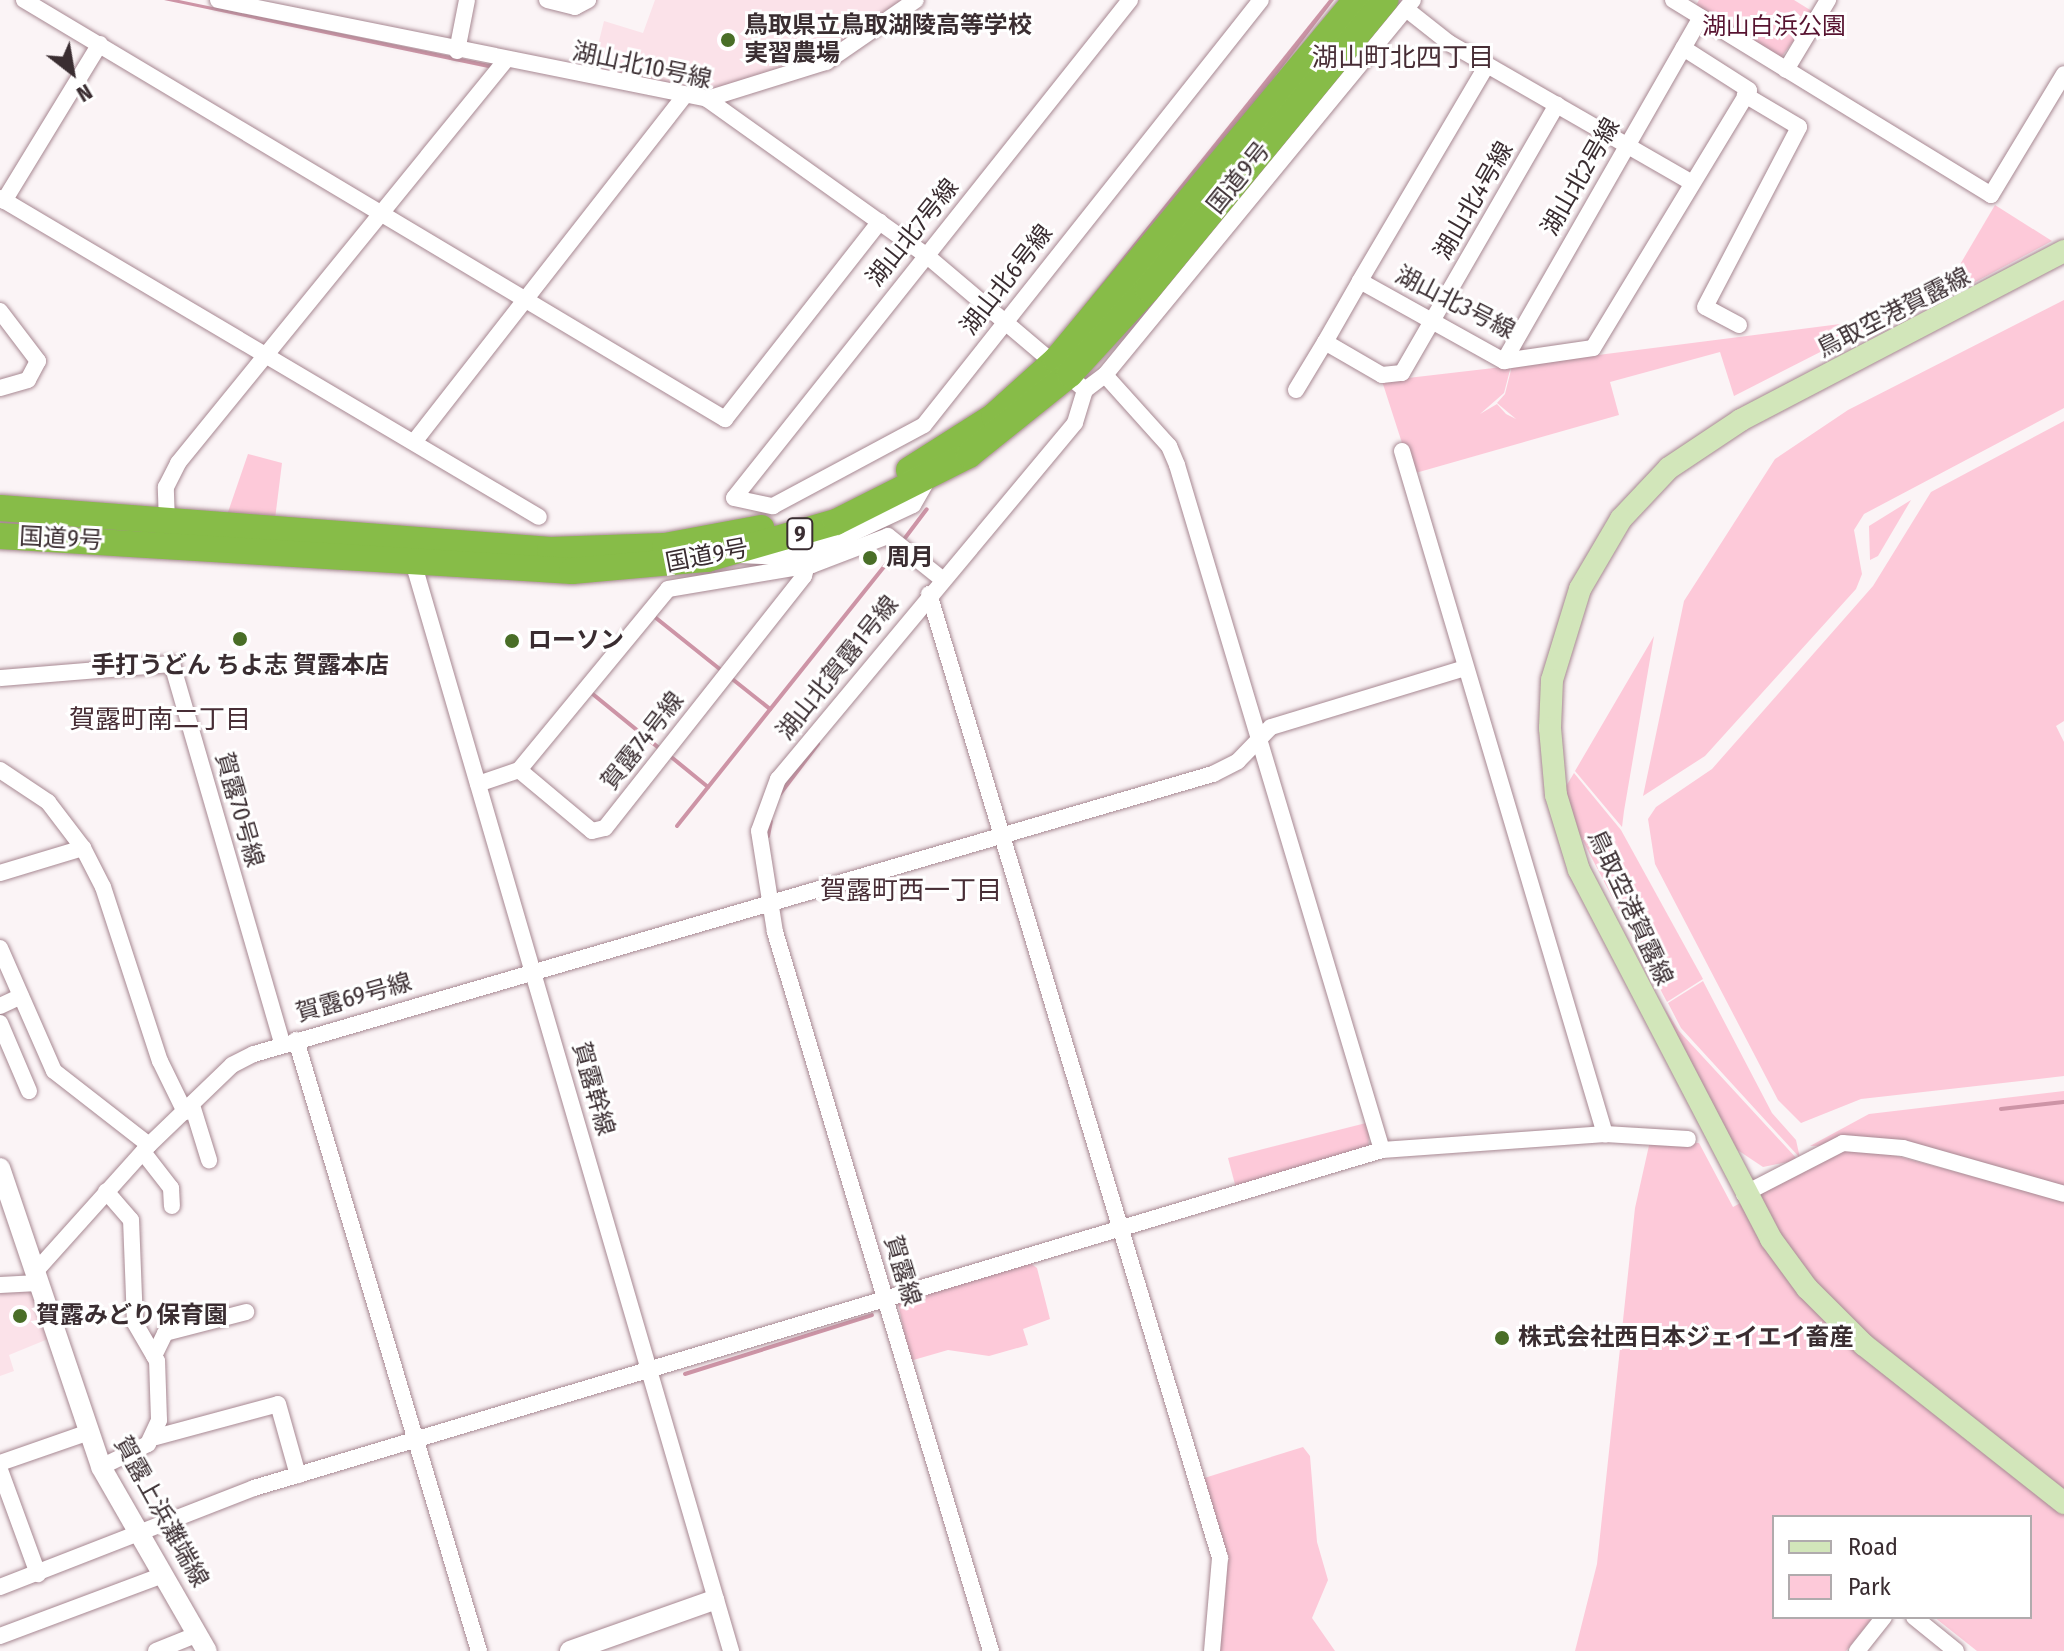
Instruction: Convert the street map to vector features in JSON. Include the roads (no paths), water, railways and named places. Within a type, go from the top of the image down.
[{"type":"highway","name":"国道9号","points":[[0,536],[411,554],[610,550],[689,543],[777,523],[927,460],[1006,407],[1070,375],[1356,0]]},
{"type":"highway","name":"国道9号","points":[[0,508],[167,523],[411,554],[598,570],[728,554],[836,522],[928,479],[999,435],[1070,375],[1401,3]]},
{"type":"main road","name":"鳥取空港賀露線","points":[[2064,251],[1695,448],[1621,519],[1573,607],[1552,680],[1550,728],[1564,830],[1598,911],[1744,1194],[1794,1271],[1848,1331],[2064,1503]]},
{"type":"street","points":[[24,0],[725,419],[880,221]]},
{"type":"street","name":"湖山北10号線","points":[[218,0],[505,61],[707,99],[926,255],[1006,318],[1070,375]]},
{"type":"street","points":[[457,51],[467,0]]},
{"type":"street","points":[[547,0],[575,7],[588,0]]},
{"type":"street","points":[[707,99],[826,62],[916,0]]},
{"type":"street","name":"湖山北7号線","points":[[734,498],[1130,0]]},
{"type":"street","name":"湖山北6号線","points":[[734,498],[773,506],[924,425],[1261,0]]},
{"type":"street","points":[[1673,0],[1991,195],[2064,74]]},
{"type":"street","points":[[1786,70],[1828,0]]},
{"type":"street","points":[[1105,375],[1401,3],[1487,65],[1692,183]]},
{"type":"street","name":"湖山北2号線","points":[[1504,361],[1701,17]]},
{"type":"street","points":[[100,44],[2,199],[539,517]]},
{"type":"street","points":[[1683,48],[1749,90],[1745,95],[1799,127],[1705,307],[1739,325]]},
{"type":"street","points":[[167,523],[171,473],[505,61]]},
{"type":"street","name":"湖山北3号線","points":[[1487,65],[1360,281],[1504,361],[1593,348],[1745,95]]},
{"type":"street","points":[[414,442],[684,97]]},
{"type":"street","name":"湖山北4号線","points":[[1325,342],[1382,375],[1402,373],[1557,105]]},
{"type":"street","points":[[1296,390],[1360,281]]},
{"type":"street","points":[[0,311],[38,361],[28,380],[0,388]]},
{"type":"street","points":[[1070,375],[1105,375],[1169,446],[1177,465],[1382,1150]]},
{"type":"street","name":"湖山北賀露1号線","points":[[767,905],[759,831],[778,779],[929,594],[1075,423],[1070,375]]},
{"type":"street","points":[[1402,451],[1605,1134]]},
{"type":"street","points":[[478,784],[519,770],[668,589],[812,558],[867,536],[913,505],[928,479]]},
{"type":"street","points":[[867,536],[888,536],[942,579]]},
{"type":"street","name":"賀露幹線","points":[[411,554],[731,1651]]},
{"type":"street","points":[[728,554],[812,558]]},
{"type":"street","name":"賀露74号線","points":[[519,770],[592,831],[605,828],[812,558]]},
{"type":"street","points":[[929,594],[1005,834],[1220,1558],[1212,1651]]},
{"type":"street","name":"賀露70号線","points":[[0,678],[172,664],[289,1041]]},
{"type":"street","name":"賀露69号線","points":[[36,1277],[106,1191],[232,1065],[289,1041],[1213,774],[1271,727],[1465,668]]},
{"type":"street","points":[[0,770],[48,802],[83,848],[103,887],[160,1061],[188,1108],[209,1160]]},
{"type":"street","points":[[0,873],[83,848]]},
{"type":"street","name":"賀露線","points":[[767,905],[991,1651]]},
{"type":"street","points":[[0,948],[54,1071],[146,1148],[171,1188],[172,1206]]},
{"type":"street","points":[[0,1006],[21,996]]},
{"type":"street","points":[[0,1023],[29,1091]]},
{"type":"street","points":[[289,1041],[479,1651]]},
{"type":"street","points":[[0,1587],[140,1538],[233,1495],[1382,1150],[1605,1134],[1688,1139]]},
{"type":"street","points":[[1744,1194],[1843,1143],[1903,1148],[2064,1194]]},
{"type":"street","name":"賀露上浜灘端線","points":[[0,1168],[101,1467],[203,1643]]},
{"type":"street","points":[[106,1191],[131,1220],[136,1331],[154,1356]]},
{"type":"street","points":[[0,1285],[36,1277]]},
{"type":"street","points":[[156,1437],[154,1356],[165,1333],[246,1312]]},
{"type":"street","points":[[101,1467],[156,1437],[278,1404],[298,1475]]},
{"type":"street","points":[[0,1463],[89,1432]]},
{"type":"street","points":[[0,1470],[38,1574]]},
{"type":"street","points":[[0,1636],[163,1575]]},
{"type":"street","points":[[570,1651],[714,1600]]},
{"type":"street","points":[[1857,1651],[1882,1619]]},
{"type":"street","points":[[1916,1619],[1956,1651]]},
{"type":"street","points":[[156,1651],[203,1643]]},
{"type":"waterway","points":[[905,538],[927,509]]},
{"type":"waterway","points":[[677,826],[886,564]]},
{"type":"waterway","points":[[651,614],[721,670]]},
{"type":"waterway","points":[[731,678],[770,709]]},
{"type":"waterway","points":[[589,691],[659,748]]},
{"type":"waterway","points":[[780,794],[818,744]]},
{"type":"waterway","points":[[670,756],[708,787]]},
{"type":"waterway","points":[[768,836],[771,821]]},
{"type":"waterway","points":[[2001,1109],[2064,1102]]},
{"type":"waterway","points":[[685,1374],[872,1315]]},
{"type":"place","name":"鳥取県立鳥取湖陵高等学校 実習農場","points":[[728,40]]},
{"type":"place","name":"周月","points":[[870,558]]},
{"type":"place","name":"手打うどん ちよ志 賀露本店","points":[[240,639]]},
{"type":"place","name":"ローソン","points":[[512,641]]},
{"type":"place","name":"賀露みどり保育園","points":[[20,1316]]},
{"type":"place","name":"株式会社西日本ジェイエイ畜産","points":[[1502,1338]]},
{"type":"district","name":"湖山町北四丁目","points":[[1403,58]]},
{"type":"district","name":"賀露町南二丁目","points":[[160,720]]},
{"type":"district","name":"賀露町西一丁目","points":[[911,891]]},
{"type":"park label","name":"湖山白浜公園","points":[[1774,27]]}]
